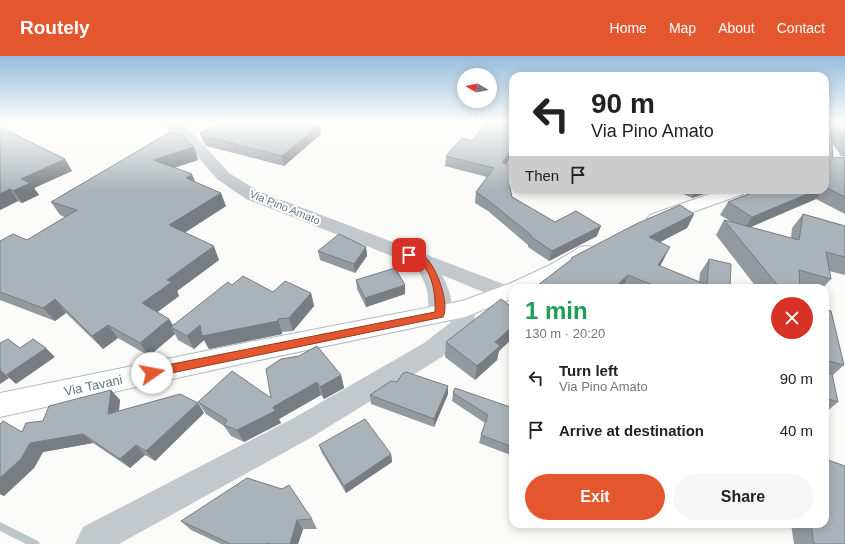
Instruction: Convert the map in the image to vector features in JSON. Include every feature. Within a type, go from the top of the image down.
[{"type":"street","name":"Via Pino Amato","points":[[196,145],[223,175],[234,185],[246,191],[423,260],[509,289]]},
{"type":"street","points":[[639,225],[726,194]]},
{"type":"street","name":"Via Tavani","points":[[526,284],[557,270],[602,243]]},
{"type":"street","points":[[92,544],[95,539],[302,428],[433,350],[461,327],[452,312],[440,298],[436,280],[423,260]]},
{"type":"street","name":"Via Tavani","points":[[0,405],[245,353],[452,312],[509,291]]},
{"type":"building","points":[[0,145],[36,145],[65,159],[21,179],[30,183],[13,191],[10,189],[0,194]]},
{"type":"building","points":[[148,145],[192,145],[194,147],[153,160],[192,174],[186,178],[221,193],[169,225],[214,246],[167,280],[172,282],[142,303],[169,319],[140,343],[108,325],[92,336],[55,299],[43,308],[0,292],[0,241],[13,234],[27,240],[77,210],[51,202]]},
{"type":"building","points":[[238,145],[295,145],[282,156]]},
{"type":"building","points":[[456,145],[509,145],[509,153],[502,163],[509,164],[509,194],[511,194],[512,197],[555,222],[576,211],[601,226],[552,251],[530,236],[531,235],[476,192],[494,168],[446,156]]},
{"type":"building","points":[[829,145],[832,145],[833,158],[845,157],[845,197],[829,189]]},
{"type":"building","points":[[749,194],[807,194],[752,217],[728,202]]},
{"type":"building","points":[[680,205],[694,214],[649,237],[670,247],[658,265],[705,284],[650,284],[628,275],[618,284],[539,284],[572,259],[571,258],[636,224]]},
{"type":"building","points":[[803,214],[845,226],[845,257],[826,252],[831,279],[799,270],[800,284],[777,284],[724,220],[799,240]]},
{"type":"building","points":[[339,234],[366,247],[354,264],[318,251]]},
{"type":"building","points":[[709,259],[731,264],[730,284],[707,284]]},
{"type":"building","points":[[395,268],[405,285],[365,298],[356,280]]},
{"type":"building","points":[[243,276],[273,292],[285,281],[311,293],[289,318],[278,319],[278,321],[202,336],[200,325],[187,336],[171,327],[228,282],[232,285]]},
{"type":"building","points":[[501,299],[509,305],[509,330],[495,342],[500,346],[477,366],[446,342]]},
{"type":"building","points":[[829,310],[831,311],[844,365],[829,361]]},
{"type":"building","points":[[8,339],[20,348],[33,339],[46,348],[6,375],[0,370],[0,343]]},
{"type":"building","points":[[317,346],[341,375],[320,387],[317,382],[273,407],[275,411],[237,430],[224,425],[227,420],[198,402],[232,371],[271,398],[266,369],[281,359],[299,356]]},
{"type":"building","points":[[406,372],[448,386],[434,419],[370,395],[391,381],[397,382],[402,374]]},
{"type":"building","points":[[829,373],[832,374],[838,402],[829,399]]},
{"type":"building","points":[[455,388],[509,407],[509,446],[481,435],[488,415],[453,393]]},
{"type":"building","points":[[111,390],[108,414],[180,394],[198,403],[146,451],[136,445],[120,459],[83,434],[30,443],[21,459],[0,478],[0,424],[3,421],[22,432],[26,423],[43,421],[49,406]]},
{"type":"building","points":[[365,419],[391,454],[344,486],[319,445]]},
{"type":"building","points":[[829,460],[845,466],[845,544],[814,544],[812,528],[829,528]]},
{"type":"building","points":[[247,478],[282,489],[289,485],[312,519],[297,520],[290,544],[231,544],[181,521]]},
{"type":"waterway","points":[[0,526],[35,544]]},
{"type":"route","points":[[152,373],[440,314],[440,298],[436,280],[423,260],[409,255]]}]
